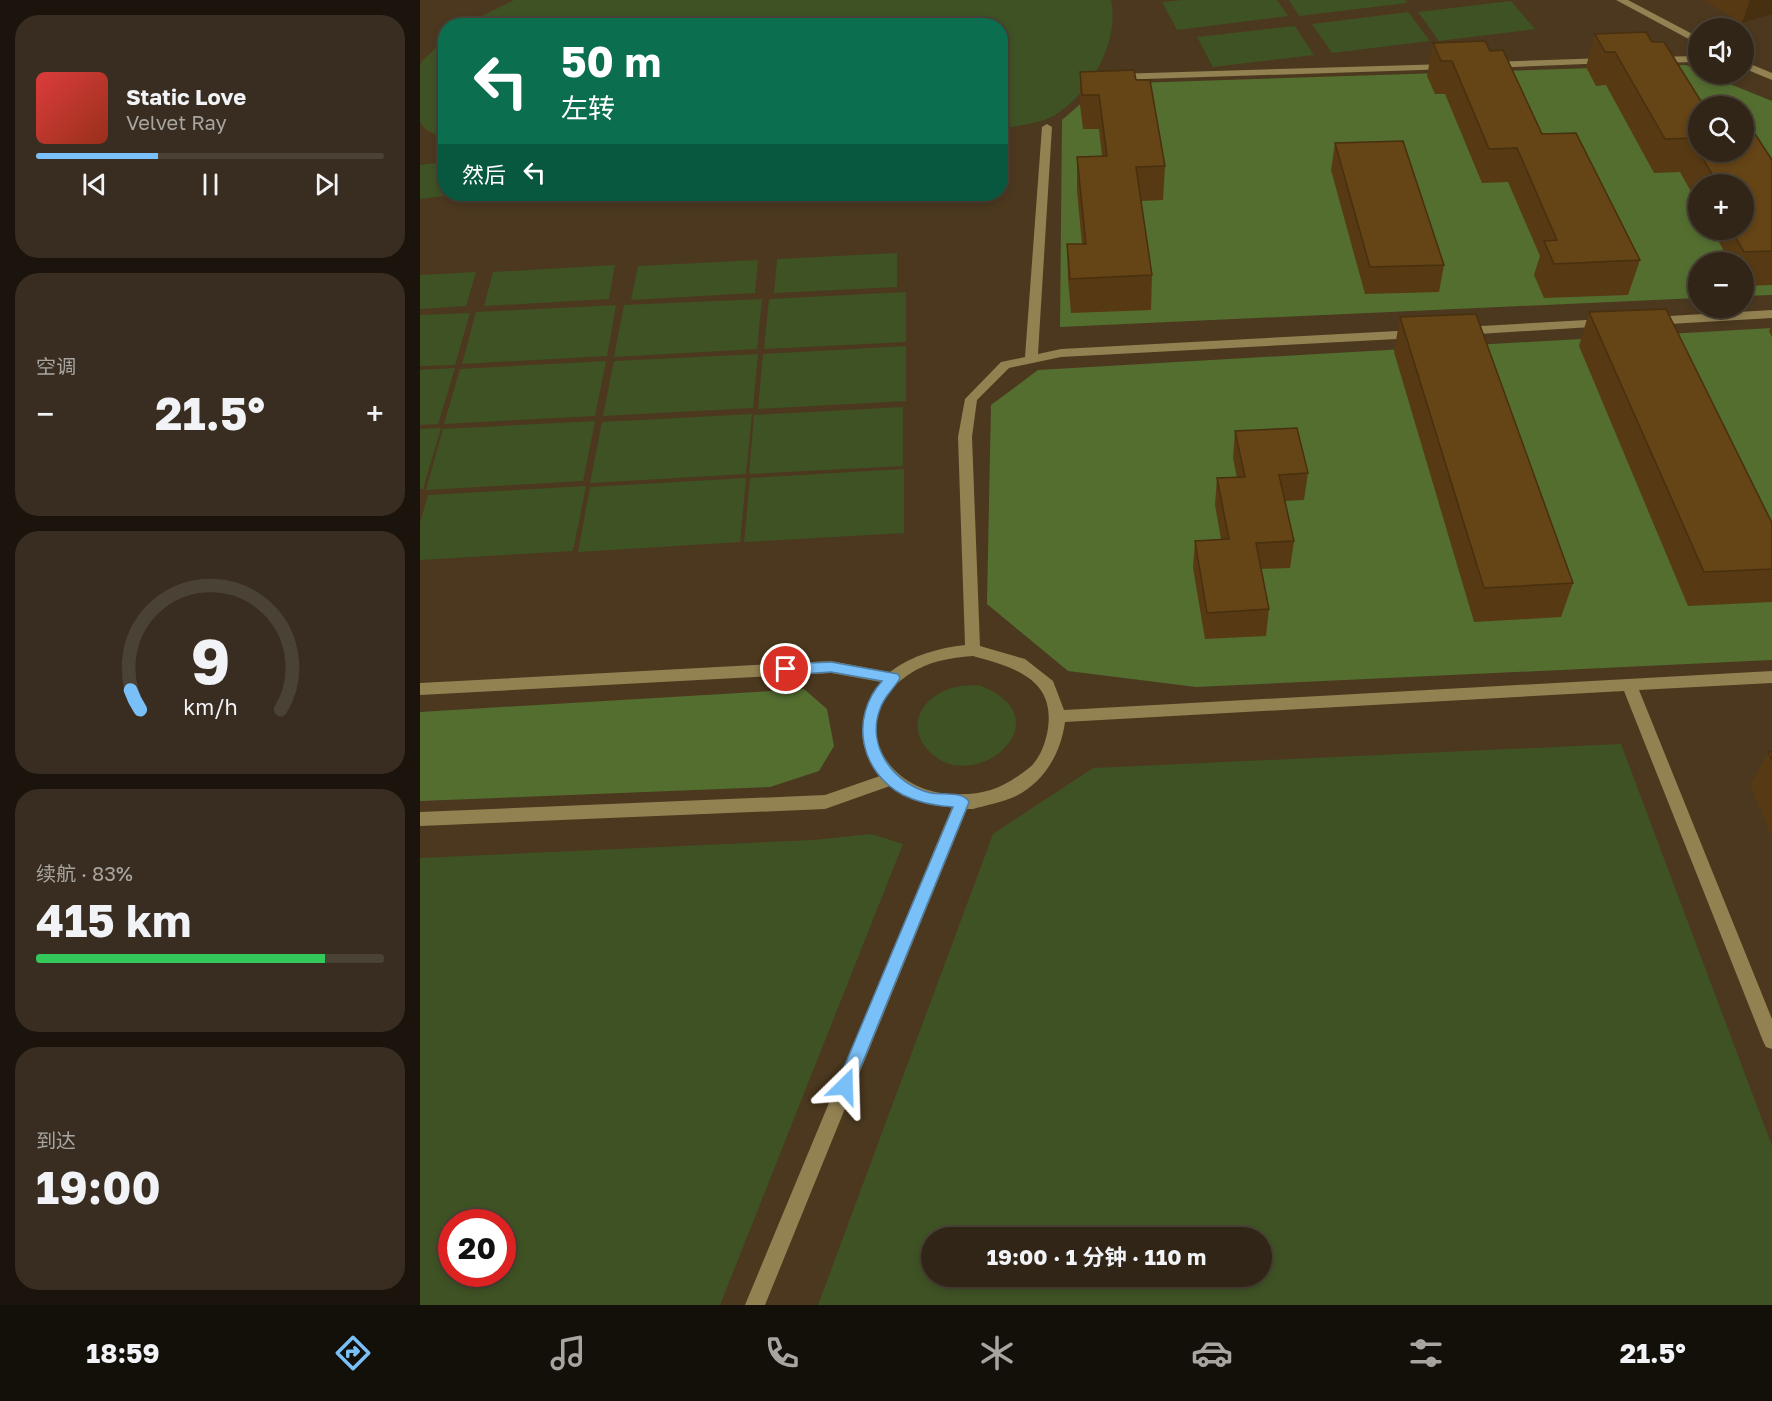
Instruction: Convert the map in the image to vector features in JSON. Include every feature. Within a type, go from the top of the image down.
[{"type":"lane","points":[[1621,0],[1688,36]]},
{"type":"lane","points":[[1638,60],[1688,58]]},
{"type":"lane","points":[[1483,65],[1614,61]]},
{"type":"lane","points":[[1112,77],[1459,66]]},
{"type":"lane","points":[[1754,69],[1772,77]]},
{"type":"lane","points":[[1031,359],[1047,127]]},
{"type":"lane","points":[[1642,321],[1772,314]]},
{"type":"lane","points":[[1452,332],[1618,323]]},
{"type":"lane","points":[[973,650],[964,437],[971,399],[1005,365],[1061,353],[1428,333]]},
{"type":"lane","points":[[973,650],[994,652],[1032,669],[1045,682],[1054,698],[1059,716],[1058,734],[1052,753],[1039,770],[1023,784],[1002,795],[979,801],[962,802],[930,799],[909,791],[891,779],[878,764],[870,746],[868,728],[872,710],[880,693],[893,678],[910,666],[930,657],[973,650]]},
{"type":"lane","points":[[420,689],[831,667],[893,678]]},
{"type":"lane","points":[[1059,716],[1772,677]]},
{"type":"lane","points":[[1629,685],[1772,1041]]},
{"type":"lane","points":[[420,819],[825,802],[891,779]]},
{"type":"lane","points":[[755,1305],[962,802]]},
{"type":"shaded area","points":[[420,0],[1772,0],[1772,1305],[420,1305]]},
{"type":"green space","points":[[514,0],[1111,0],[1113,16],[1107,49],[1091,80],[1080,94],[1049,118],[1008,127],[1008,18],[478,18]]},
{"type":"green space","points":[[1277,0],[1288,16],[1177,30],[1162,2]]},
{"type":"green space","points":[[1289,0],[1405,0],[1407,3],[1299,16]]},
{"type":"green space","points":[[1511,1],[1535,29],[1439,41],[1418,12]]},
{"type":"green space","points":[[1408,12],[1430,41],[1332,53],[1312,24]]},
{"type":"green space","points":[[1295,26],[1314,55],[1213,67],[1197,37]]},
{"type":"green space","points":[[438,46],[438,136],[425,129],[420,122],[420,66],[422,61]]},
{"type":"green space","points":[[1686,65],[1688,66],[1688,84],[1730,84],[1772,101],[1772,295],[1754,296],[1754,252],[1688,252],[1688,298],[1060,327],[1062,120],[1103,84]]},
{"type":"green space","points":[[438,163],[438,197],[420,199],[420,165]]},
{"type":"green space","points":[[897,253],[897,287],[774,293],[777,259]]},
{"type":"green space","points":[[758,260],[755,293],[631,300],[638,266]]},
{"type":"green space","points":[[615,265],[609,299],[484,306],[493,272]]},
{"type":"green space","points":[[476,272],[466,306],[420,309],[420,275]]},
{"type":"green space","points":[[906,292],[906,342],[764,349],[769,299]]},
{"type":"green space","points":[[762,299],[757,349],[614,357],[624,305]]},
{"type":"green space","points":[[616,305],[607,356],[462,364],[476,312]]},
{"type":"green space","points":[[470,313],[455,365],[420,366],[420,315]]},
{"type":"green space","points":[[1772,328],[1772,660],[1196,687],[1068,671],[987,604],[991,405],[1038,370]]},
{"type":"green space","points":[[906,346],[906,401],[758,409],[763,354]]},
{"type":"green space","points":[[758,354],[753,408],[603,416],[614,361]]},
{"type":"green space","points":[[606,361],[595,416],[444,424],[460,369]]},
{"type":"green space","points":[[455,368],[438,424],[420,425],[420,370]]},
{"type":"green space","points":[[903,407],[903,466],[749,474],[754,415]]},
{"type":"green space","points":[[752,414],[746,474],[590,483],[602,422]]},
{"type":"green space","points":[[595,421],[583,481],[426,490],[443,429]]},
{"type":"green space","points":[[441,428],[423,489],[420,489],[420,429]]},
{"type":"green space","points":[[904,469],[904,533],[744,542],[750,478]]},
{"type":"green space","points":[[746,478],[740,542],[578,552],[590,487]]},
{"type":"green space","points":[[586,486],[573,551],[420,560],[420,523],[428,495]]},
{"type":"green space","points":[[979,685],[1004,699],[1015,716],[1014,733],[1005,748],[989,759],[970,765],[950,764],[932,754],[923,744],[919,734],[920,714],[933,697],[944,691],[959,686]]},
{"type":"green space","points":[[804,689],[827,709],[834,746],[819,771],[770,787],[420,801],[420,712]]},
{"type":"green space","points":[[1621,744],[1772,1146],[1772,1305],[818,1305],[993,834],[1093,768]]},
{"type":"green space","points":[[871,834],[903,844],[720,1305],[420,1305],[420,858],[813,840]]},
{"type":"building","points":[[1646,32],[1652,42],[1664,42],[1688,84],[1698,96],[1688,96],[1688,138],[1665,139],[1615,52],[1605,52],[1595,34]]},
{"type":"building","points":[[1485,41],[1490,51],[1503,50],[1542,134],[1576,133],[1640,260],[1554,264],[1544,241],[1557,240],[1517,148],[1489,149],[1452,61],[1441,61],[1433,43]]},
{"type":"building","points":[[1134,70],[1136,80],[1150,80],[1165,166],[1136,167],[1152,275],[1070,279],[1067,244],[1086,244],[1077,157],[1107,156],[1099,95],[1082,95],[1080,72]]},
{"type":"building","points":[[1754,132],[1772,160],[1772,251],[1744,252],[1737,240],[1754,240],[1754,174],[1712,174],[1705,162],[1754,162]]},
{"type":"building","points":[[1403,141],[1444,265],[1370,267],[1335,143]]},
{"type":"building","points":[[1666,309],[1772,523],[1772,569],[1704,572],[1589,312]]},
{"type":"building","points":[[1476,314],[1573,583],[1484,588],[1400,317]]},
{"type":"building","points":[[1297,428],[1308,473],[1279,475],[1294,541],[1256,543],[1269,609],[1207,613],[1195,541],[1229,539],[1217,478],[1245,477],[1235,431]]},
{"type":"route","points":[[786,669],[831,667],[893,678],[880,693],[872,710],[868,728],[870,746],[878,764],[891,779],[909,791],[930,799],[962,802],[845,1086]]}]
